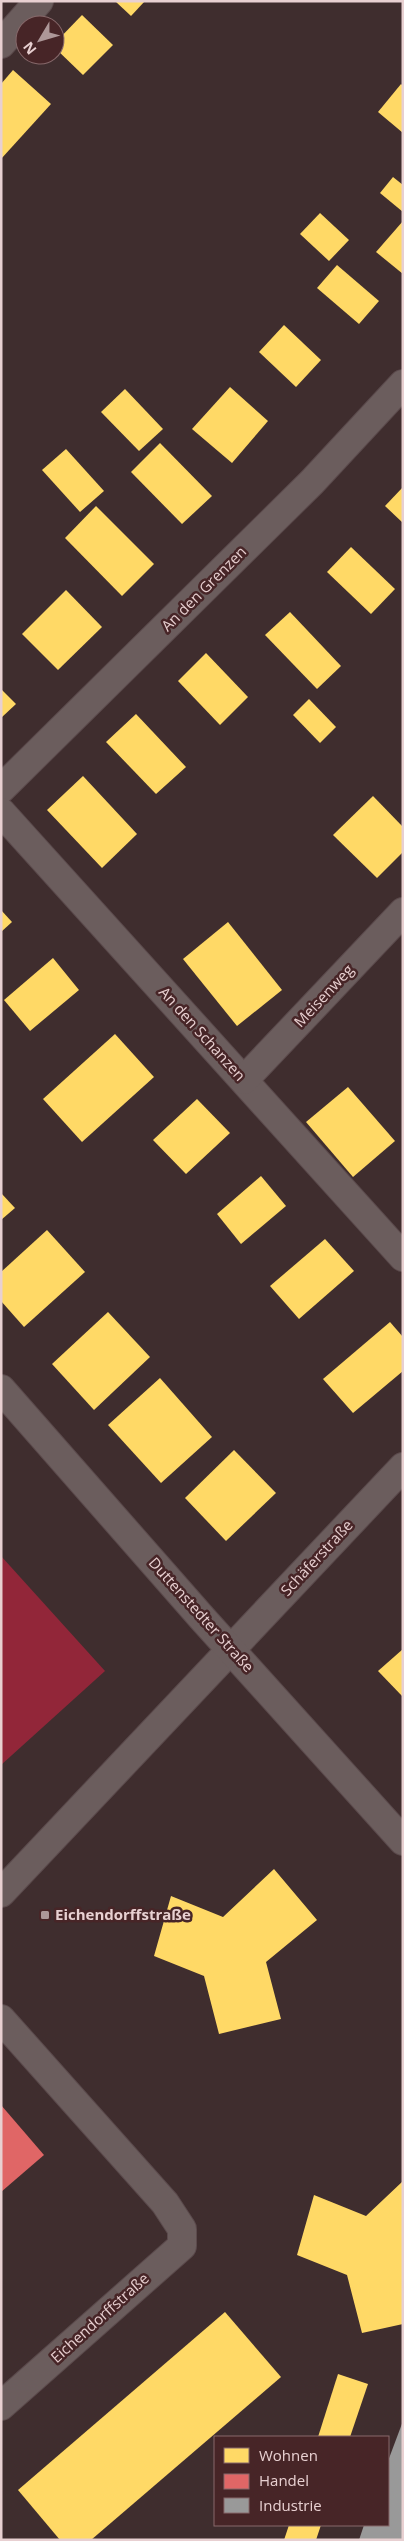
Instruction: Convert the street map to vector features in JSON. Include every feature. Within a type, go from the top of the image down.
[{"type":"street","points":[[1,44],[39,1]]},
{"type":"street","name":"An den Grenzen","points":[[1,789],[312,482],[403,384]]},
{"type":"street","name":"An den Schanzen","points":[[1,812],[403,1257]]},
{"type":"street","name":"Meisenweg","points":[[244,1080],[403,912]]},
{"type":"street","name":"Duttenstedter Straße","points":[[1,1389],[403,1841]]},
{"type":"street","name":"Schäferstraße","points":[[231,1649],[403,1467]]},
{"type":"street","points":[[1,1893],[231,1649]]},
{"type":"street","name":"Eichendorffstraße","points":[[1,2019],[165,2203],[182,2229],[182,2246],[1,2406]]},
{"type":"shaded area","points":[[1,1556],[105,1671],[1,1765]]},
{"type":"building: Wohnen","points":[[115,1],[145,1],[131,16]]},
{"type":"building: Wohnen","points":[[82,15],[113,45],[83,75],[65,58],[65,33]]},
{"type":"building: Wohnen","points":[[13,70],[51,104],[1,159],[1,84]]},
{"type":"building: Wohnen","points":[[401,84],[403,86],[403,133],[378,112]]},
{"type":"building: Wohnen","points":[[393,177],[403,185],[403,212],[380,193]]},
{"type":"building: Wohnen","points":[[320,213],[349,240],[329,261],[300,234]]},
{"type":"building: Wohnen","points":[[403,221],[403,274],[376,252]]},
{"type":"building: Wohnen","points":[[337,265],[379,301],[359,324],[317,288]]},
{"type":"building: Wohnen","points":[[284,325],[321,360],[296,387],[259,352]]},
{"type":"building: Wohnen","points":[[230,387],[268,421],[232,463],[192,429]]},
{"type":"building: Wohnen","points":[[125,389],[163,429],[139,451],[101,412]]},
{"type":"building: Wohnen","points":[[160,443],[212,496],[182,524],[131,472]]},
{"type":"building: Wohnen","points":[[66,449],[104,491],[80,512],[42,470]]},
{"type":"building: Wohnen","points":[[403,487],[403,523],[385,506]]},
{"type":"building: Wohnen","points":[[96,506],[154,564],[122,596],[65,538]]},
{"type":"building: Wohnen","points":[[351,547],[395,589],[371,614],[327,572]]},
{"type":"building: Wohnen","points":[[66,590],[102,627],[58,670],[22,634]]},
{"type":"building: Wohnen","points":[[290,612],[341,666],[317,689],[265,635]]},
{"type":"building: Wohnen","points":[[206,653],[248,697],[220,725],[178,681]]},
{"type":"building: Wohnen","points":[[1,689],[16,704],[1,718]]},
{"type":"building: Wohnen","points":[[309,699],[336,727],[320,743],[293,715]]},
{"type":"building: Wohnen","points":[[136,714],[186,767],[156,794],[106,742]]},
{"type":"building: Wohnen","points":[[83,776],[137,834],[102,868],[47,810]]},
{"type":"building: Wohnen","points":[[373,796],[403,827],[403,852],[377,878],[333,835]]},
{"type":"building: Wohnen","points":[[1,910],[12,922],[1,932]]},
{"type":"building: Wohnen","points":[[228,922],[282,990],[237,1026],[183,959]]},
{"type":"building: Wohnen","points":[[53,958],[79,990],[30,1031],[4,1000]]},
{"type":"building: Wohnen","points":[[115,1034],[154,1077],[82,1142],[43,1099]]},
{"type":"building: Wohnen","points":[[348,1087],[395,1141],[353,1177],[306,1122]]},
{"type":"building: Wohnen","points":[[197,1099],[230,1133],[186,1174],[153,1140]]},
{"type":"building: Wohnen","points":[[261,1176],[286,1206],[241,1244],[217,1214]]},
{"type":"building: Wohnen","points":[[1,1193],[15,1208],[1,1220]]},
{"type":"building: Wohnen","points":[[47,1230],[85,1272],[24,1327],[1,1301],[1,1272]]},
{"type":"building: Wohnen","points":[[325,1239],[354,1271],[299,1319],[270,1286]]},
{"type":"building: Wohnen","points":[[108,1312],[150,1357],[94,1410],[52,1364]]},
{"type":"building: Wohnen","points":[[390,1322],[403,1337],[403,1371],[353,1413],[323,1379]]},
{"type":"building: Wohnen","points":[[160,1378],[212,1437],[161,1483],[108,1425]]},
{"type":"building: Wohnen","points":[[234,1450],[276,1493],[226,1541],[185,1498]]},
{"type":"building: Wohnen","points":[[403,1649],[403,1697],[378,1671]]},
{"type":"building: Wohnen","points":[[274,1869],[317,1920],[266,1962],[281,2019],[219,2034],[204,1976],[154,1956],[171,1896],[223,1917]]},
{"type":"building: Wohnen","points":[[403,2181],[403,2324],[362,2333],[347,2275],[297,2255],[314,2195],[366,2216]]},
{"type":"building: Wohnen","points":[[225,2312],[281,2377],[91,2540],[60,2540],[18,2490]]},
{"type":"building: Wohnen","points":[[338,2374],[368,2384],[350,2436],[318,2436]]},
{"type":"building: Wohnen","points":[[289,2526],[321,2526],[316,2540],[284,2540]]},
{"type":"building: Handel","points":[[1,2105],[44,2155],[1,2192]]},
{"type":"building: Industrie","points":[[403,2421],[403,2540],[359,2540],[364,2526],[389,2526],[389,2458]]},
{"type":"place","name":"Eichendorffstraße","points":[[45,1915]]}]
